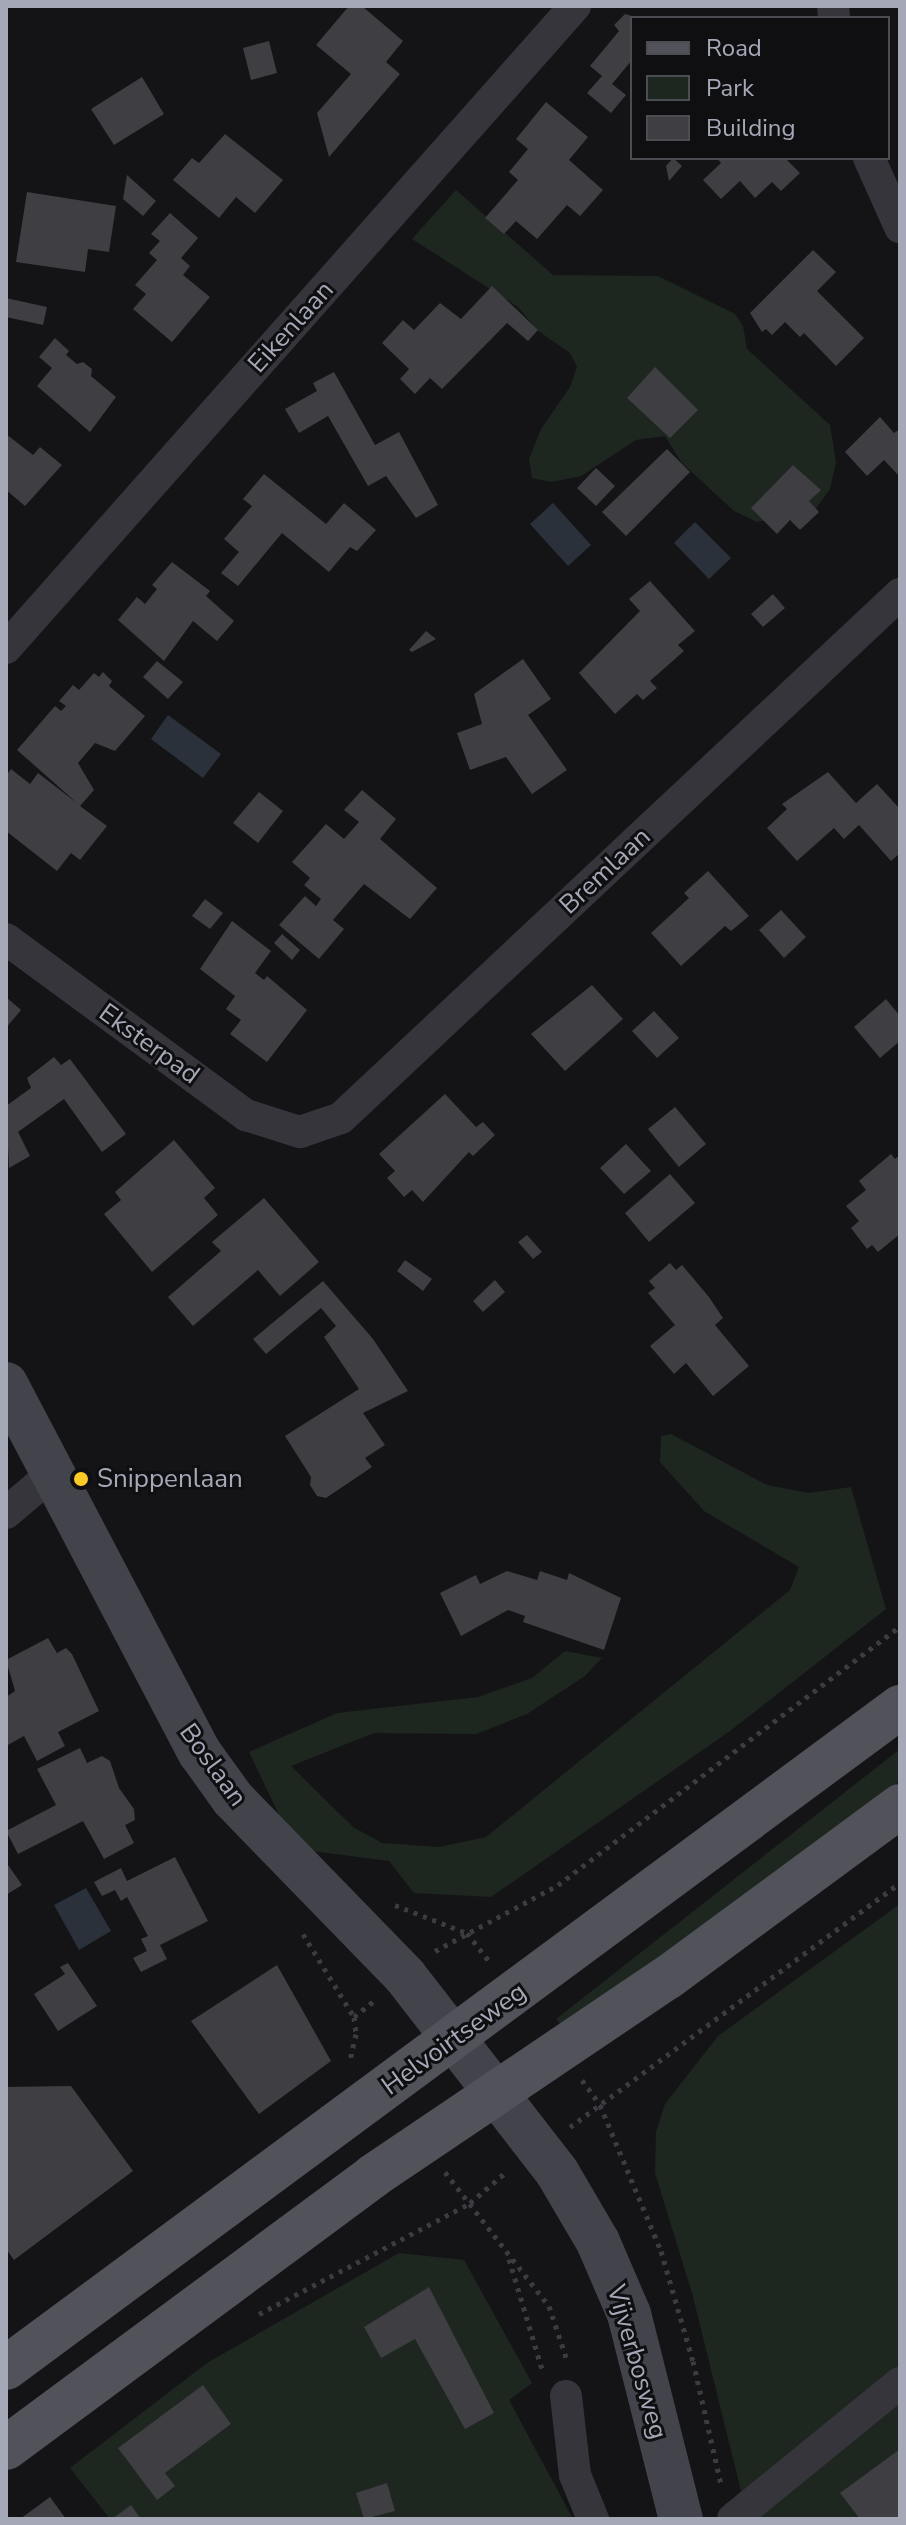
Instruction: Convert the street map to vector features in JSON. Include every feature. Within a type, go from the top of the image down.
[{"type":"main road","name":"Boslaan","points":[[6,1384],[200,1753],[233,1799],[405,1976],[452,2041],[496,2093]]},
{"type":"main road","name":"Helvoirtseweg","points":[[6,2368],[900,1707]]},
{"type":"main road","points":[[6,2448],[373,2176],[667,1978],[900,1806]]},
{"type":"main road","name":"Vijverbosweg","points":[[496,2093],[540,2149],[598,2242],[629,2314],[681,2519]]},
{"type":"street","name":"Eikenlaan","points":[[6,648],[575,6]]},
{"type":"street","points":[[870,160],[900,227]]},
{"type":"street","name":"Bremlaan","points":[[300,1132],[341,1118],[900,594]]},
{"type":"street","name":"Eksterpad","points":[[6,939],[246,1115],[300,1132]]},
{"type":"street","points":[[6,1513],[52,1474]]},
{"type":"street","points":[[733,2519],[900,2383]]},
{"type":"street","points":[[556,2389],[575,2475],[593,2519]]},
{"type":"path","name":"Helvoirtseweg","points":[[353,2056],[354,2017],[447,1942],[558,1885],[900,1626]]},
{"type":"path","points":[[254,2317],[470,2203],[900,1883]]},
{"type":"path","points":[[470,2203],[559,2327],[568,2360],[556,2389]]},
{"type":"path","points":[[508,2255],[556,2389]]},
{"type":"green space","points":[[456,190],[553,275],[658,276],[735,314],[743,326],[747,349],[830,425],[836,462],[830,489],[815,510],[757,522],[734,511],[681,462],[665,436],[636,440],[581,476],[551,482],[532,478],[529,459],[541,429],[570,387],[577,367],[570,353],[537,330],[518,307],[412,239]]},
{"type":"green space","points":[[671,1434],[767,1485],[809,1493],[851,1487],[886,1609],[730,1731],[491,1897],[414,1893],[389,1861],[312,1851],[281,1819],[249,1752],[337,1713],[478,1697],[532,1678],[565,1651],[602,1658],[585,1676],[527,1714],[476,1734],[374,1733],[291,1766],[353,1827],[382,1843],[439,1847],[486,1837],[790,1590],[799,1567],[704,1511],[660,1462],[661,1436]]},
{"type":"green space","points":[[900,1749],[900,1781],[565,2029],[556,2019]]},
{"type":"green space","points":[[900,1904],[900,2519],[748,2519],[692,2293],[655,2173],[656,2132],[665,2104],[718,2036]]},
{"type":"green space","points":[[399,2253],[464,2260],[532,2383],[509,2400],[573,2519],[110,2519],[70,2468],[207,2363]]},
{"type":"shaded area","points":[[553,503],[591,545],[568,566],[530,524]]},
{"type":"shaded area","points":[[695,522],[731,558],[709,579],[674,543]]},
{"type":"shaded area","points":[[168,715],[221,754],[203,778],[151,739]]},
{"type":"shaded area","points":[[86,1888],[111,1931],[79,1950],[54,1905]]},
{"type":"building","points":[[349,6],[362,6],[403,41],[386,62],[400,74],[329,157],[317,113],[351,74],[316,45]]},
{"type":"building","points":[[625,14],[632,16],[630,62],[612,84],[626,95],[611,113],[587,93],[602,76],[590,66],[619,31],[614,25]]},
{"type":"building","points":[[269,41],[277,73],[251,80],[243,48]]},
{"type":"building","points":[[142,77],[164,114],[114,145],[91,109]]},
{"type":"building","points":[[546,102],[588,137],[569,160],[603,190],[580,216],[567,205],[537,239],[516,221],[504,234],[485,218],[518,180],[509,172],[528,149],[516,139]]},
{"type":"building","points":[[225,134],[283,180],[255,213],[236,197],[219,218],[173,180],[192,158],[199,163]]},
{"type":"building","points":[[675,160],[682,166],[669,181],[666,166]]},
{"type":"building","points":[[719,160],[787,160],[800,173],[781,191],[772,182],[755,198],[740,181],[721,199],[703,180],[721,163]]},
{"type":"building","points":[[127,175],[156,201],[143,216],[123,199]]},
{"type":"building","points":[[27,192],[116,206],[109,252],[88,249],[85,272],[16,262]]},
{"type":"building","points":[[170,213],[198,238],[181,258],[190,266],[183,275],[210,297],[172,342],[133,309],[146,294],[135,285],[157,260],[149,253],[160,241],[151,234]]},
{"type":"building","points":[[813,250],[836,272],[817,291],[864,338],[836,366],[804,333],[800,337],[785,322],[772,335],[766,329],[762,332],[750,313]]},
{"type":"building","points":[[492,286],[538,330],[528,341],[507,323],[442,389],[430,378],[415,394],[400,379],[409,369],[382,343],[403,320],[414,330],[440,303],[461,319]]},
{"type":"building","points":[[6,298],[47,307],[43,325],[6,317]]},
{"type":"building","points":[[55,338],[69,351],[66,355],[77,364],[83,362],[92,369],[91,376],[116,397],[90,432],[37,386],[52,368],[39,357]]},
{"type":"building","points":[[655,367],[698,410],[670,438],[627,398]]},
{"type":"building","points":[[334,372],[375,445],[399,432],[438,505],[416,518],[386,476],[368,486],[328,416],[299,433],[285,409],[317,391],[313,383]]},
{"type":"building","points":[[880,417],[894,433],[900,429],[900,477],[884,460],[867,476],[845,452]]},
{"type":"building","points":[[6,434],[33,455],[40,447],[62,465],[25,506],[6,490]]},
{"type":"building","points":[[667,449],[690,472],[626,536],[602,512]]},
{"type":"building","points":[[793,465],[821,490],[809,501],[819,512],[800,530],[790,520],[777,534],[751,508]]},
{"type":"building","points":[[596,468],[615,486],[596,506],[577,488]]},
{"type":"building","points":[[264,474],[326,524],[344,503],[376,530],[357,551],[350,547],[329,572],[282,533],[238,586],[221,573],[239,552],[224,539],[252,506],[243,499]]},
{"type":"building","points":[[172,562],[210,591],[206,596],[234,621],[217,641],[193,621],[164,661],[118,620],[137,597],[145,604],[157,589],[152,585]]},
{"type":"building","points":[[650,581],[695,631],[678,645],[684,651],[650,681],[657,688],[643,700],[637,694],[615,714],[579,673],[640,611],[629,599]]},
{"type":"building","points":[[773,594],[785,608],[763,627],[751,614]]},
{"type":"building","points":[[426,631],[436,639],[412,652],[409,650]]},
{"type":"building","points":[[523,659],[551,699],[528,715],[567,770],[532,794],[506,757],[470,770],[457,733],[482,724],[474,694]]},
{"type":"building","points":[[157,661],[183,682],[168,699],[143,677]]},
{"type":"building","points":[[103,672],[112,681],[109,686],[145,716],[115,751],[95,743],[78,763],[94,790],[80,806],[107,826],[80,860],[71,853],[57,871],[6,831],[6,776],[11,769],[30,784],[38,773],[77,803],[17,750],[55,706],[61,711],[66,706],[59,701],[73,685],[79,690],[94,673],[99,677]]},
{"type":"building","points":[[828,772],[856,803],[877,784],[900,809],[900,853],[891,861],[859,825],[844,839],[834,828],[797,861],[767,828],[787,809],[782,804]]},
{"type":"building","points":[[362,790],[396,819],[380,839],[437,888],[410,919],[364,884],[333,920],[344,929],[319,959],[279,925],[305,896],[316,906],[321,899],[304,885],[310,878],[292,862],[326,824],[344,839],[359,822],[344,810]]},
{"type":"building","points":[[259,792],[283,811],[258,843],[233,823]]},
{"type":"building","points":[[708,871],[749,916],[731,931],[725,926],[681,966],[651,933],[689,898],[684,893]]},
{"type":"building","points":[[205,899],[223,913],[210,929],[192,916]]},
{"type":"building","points":[[781,910],[806,937],[784,958],[759,930]]},
{"type":"building","points":[[232,921],[271,951],[255,973],[264,980],[267,976],[307,1010],[267,1062],[230,1034],[241,1020],[226,1009],[235,996],[200,969]]},
{"type":"building","points":[[282,934],[300,950],[292,960],[274,943]]},
{"type":"building","points":[[592,985],[623,1019],[565,1071],[531,1034]]},
{"type":"building","points":[[6,997],[21,1010],[6,1028]]},
{"type":"building","points":[[886,999],[900,1016],[900,1041],[880,1058],[854,1027]]},
{"type":"building","points":[[654,1011],[679,1038],[657,1058],[632,1031]]},
{"type":"building","points":[[54,1057],[61,1065],[70,1059],[126,1134],[102,1152],[64,1099],[18,1132],[30,1156],[9,1168],[6,1106],[31,1088],[27,1078]]},
{"type":"building","points":[[445,1094],[476,1127],[483,1122],[495,1135],[473,1156],[469,1152],[423,1202],[412,1190],[404,1197],[387,1178],[395,1171],[379,1154]]},
{"type":"building","points":[[675,1107],[706,1144],[679,1167],[648,1129]]},
{"type":"building","points":[[174,1140],[215,1188],[204,1198],[218,1215],[152,1272],[104,1214],[121,1200],[115,1192]]},
{"type":"building","points":[[626,1144],[651,1171],[624,1194],[600,1168]]},
{"type":"building","points":[[891,1154],[895,1159],[900,1155],[900,1234],[878,1252],[872,1245],[867,1249],[851,1228],[859,1221],[846,1206],[866,1190],[859,1181]]},
{"type":"building","points":[[670,1174],[695,1203],[649,1242],[625,1213]]},
{"type":"building","points":[[264,1198],[319,1262],[280,1296],[258,1270],[193,1326],[168,1297],[221,1251],[212,1242]]},
{"type":"building","points":[[527,1235],[542,1252],[533,1259],[518,1242]]},
{"type":"building","points":[[405,1260],[432,1279],[423,1291],[397,1271]]},
{"type":"building","points":[[670,1263],[676,1270],[682,1265],[709,1297],[723,1318],[715,1325],[749,1366],[713,1396],[686,1363],[674,1374],[650,1346],[675,1325],[648,1293],[655,1288],[649,1281]]},
{"type":"building","points":[[495,1280],[505,1292],[483,1312],[473,1301]]},
{"type":"building","points":[[323,1281],[373,1339],[408,1391],[363,1413],[385,1445],[365,1458],[372,1467],[326,1498],[317,1496],[310,1485],[311,1477],[285,1436],[359,1389],[324,1337],[336,1326],[321,1308],[266,1354],[253,1339]]},
{"type":"building","points":[[507,1571],[537,1580],[540,1571],[567,1580],[569,1573],[621,1598],[604,1650],[523,1622],[525,1616],[508,1610],[461,1636],[440,1593],[476,1575],[480,1584]]},
{"type":"building","points":[[48,1638],[57,1653],[66,1648],[72,1654],[99,1711],[58,1732],[65,1746],[37,1761],[24,1736],[6,1746],[6,1697],[15,1691],[6,1660]]},
{"type":"building","points":[[80,1748],[87,1763],[102,1756],[110,1761],[119,1788],[134,1809],[135,1820],[125,1825],[134,1843],[104,1859],[83,1821],[18,1854],[6,1831],[56,1805],[37,1769]]},
{"type":"building","points":[[175,1857],[208,1921],[160,1945],[167,1959],[141,1972],[133,1958],[147,1951],[141,1939],[148,1936],[127,1897],[121,1901],[115,1890],[102,1896],[94,1882],[121,1868],[127,1881]]},
{"type":"building","points":[[6,1862],[22,1885],[6,1895]]},
{"type":"building","points":[[68,1963],[97,2006],[58,2031],[34,1994],[65,1974],[60,1967]]},
{"type":"building","points":[[277,1965],[331,2061],[259,2114],[191,2021]]},
{"type":"building","points":[[71,2086],[133,2171],[14,2260],[6,2249],[6,2087]]},
{"type":"building","points":[[429,2287],[494,2413],[465,2429],[415,2339],[381,2358],[364,2327]]},
{"type":"building","points":[[203,2385],[231,2424],[165,2473],[175,2486],[157,2500],[118,2448]]},
{"type":"building","points":[[900,2449],[900,2519],[860,2519],[840,2493]]},
{"type":"building","points":[[387,2483],[395,2511],[364,2519],[356,2493]]},
{"type":"building","points":[[50,2497],[66,2519],[20,2519]]},
{"type":"building","points":[[131,2505],[141,2519],[111,2519],[116,2516]]},
{"type":"place","name":"Snippenlaan","points":[[81,1479]]}]
